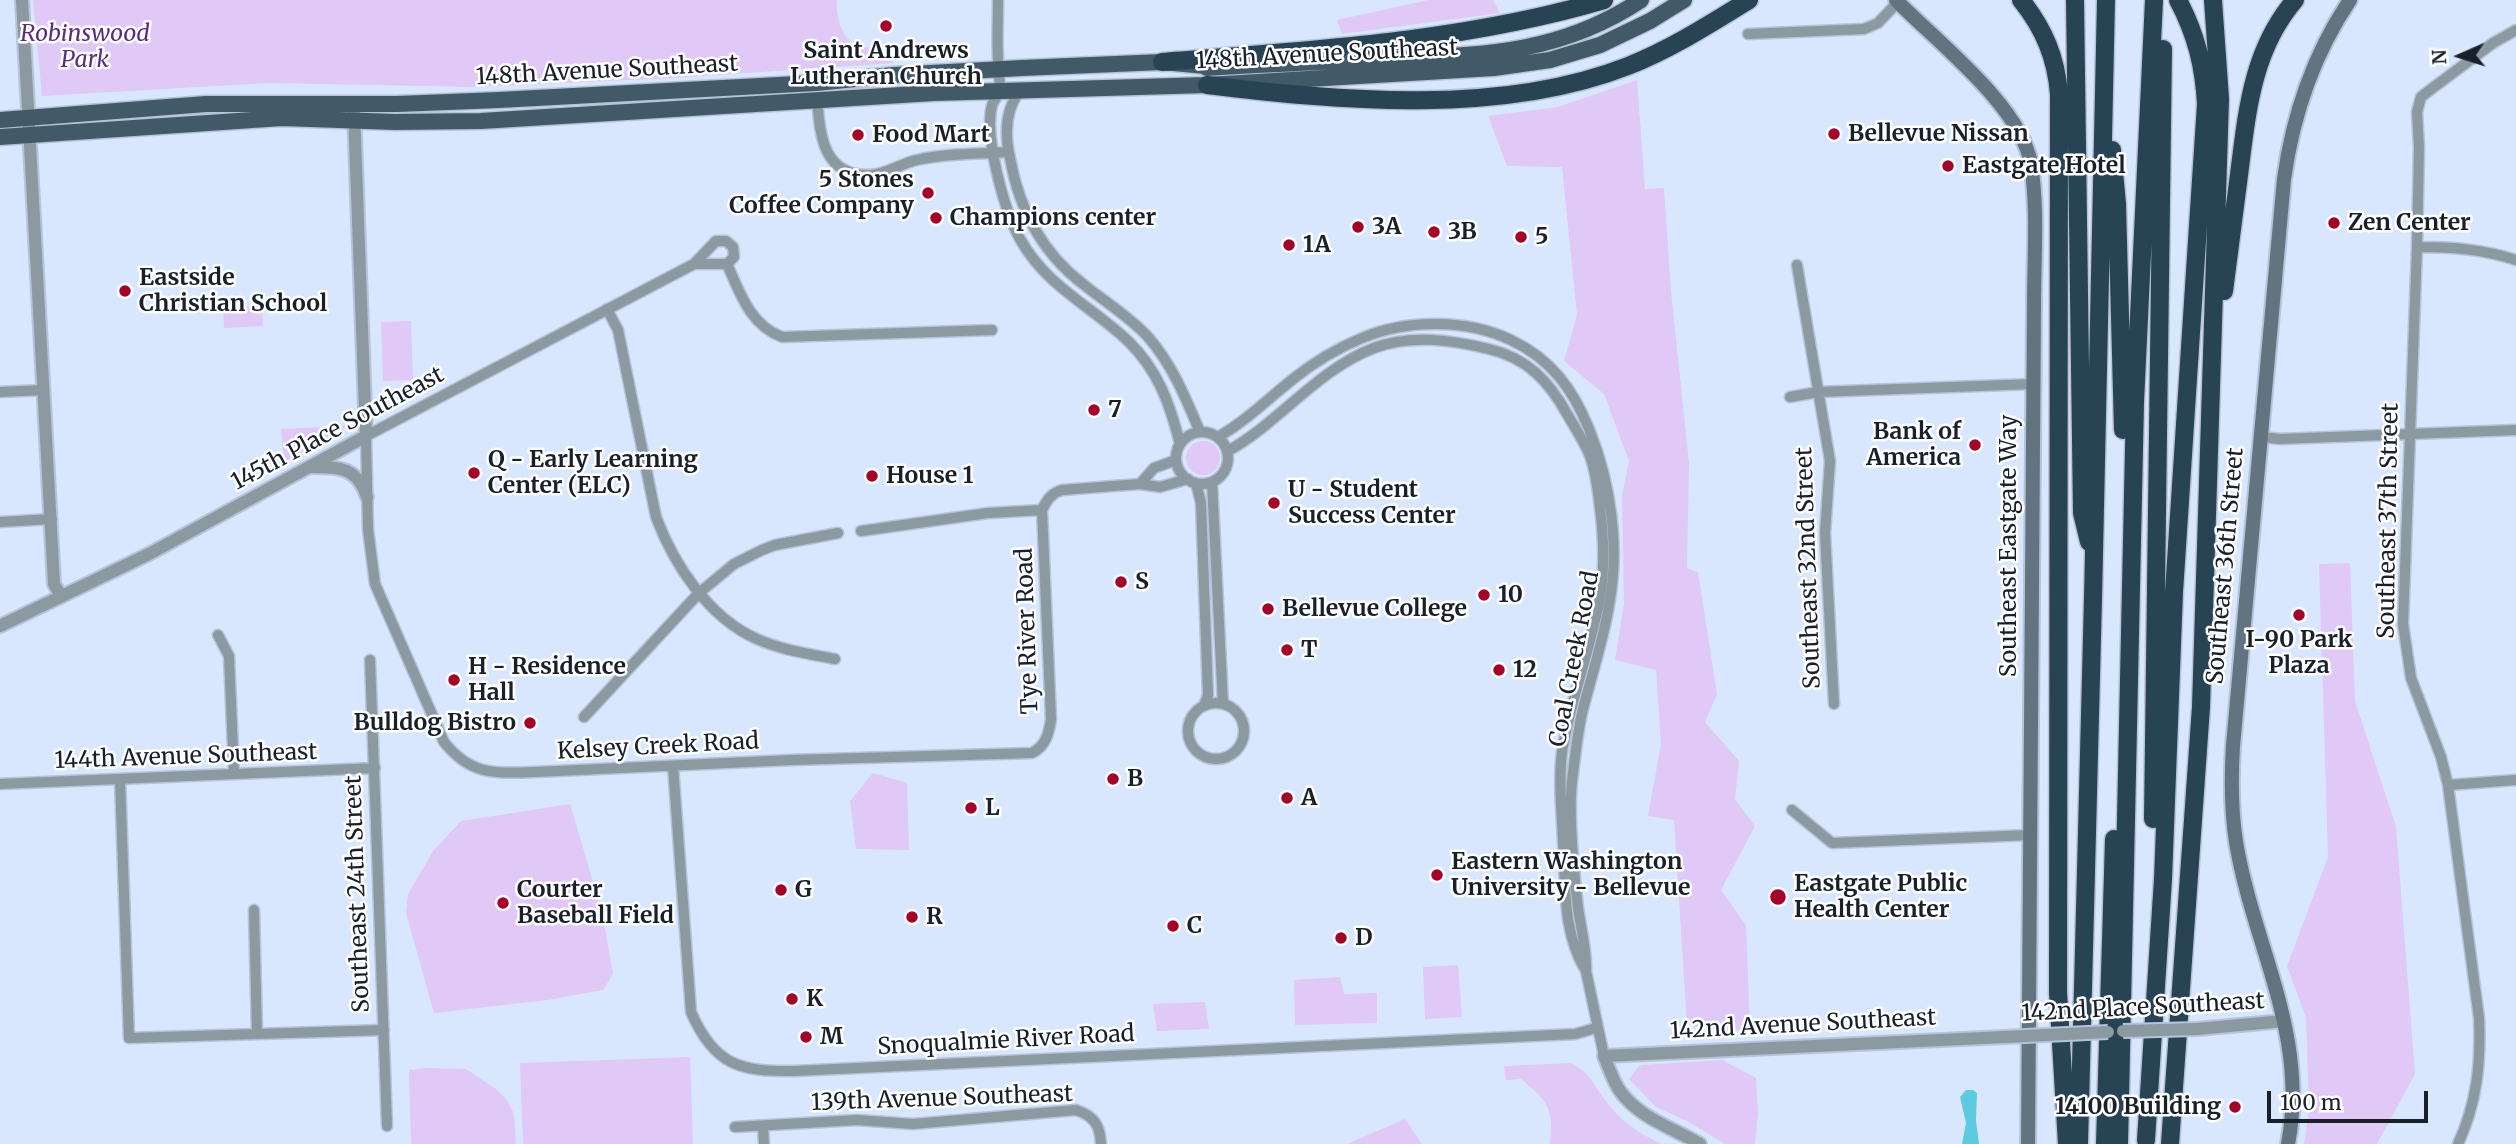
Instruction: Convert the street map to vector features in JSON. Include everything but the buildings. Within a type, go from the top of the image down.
[{"type":"highway","points":[[1163,62],[1376,44],[1498,25],[1604,0]]},
{"type":"highway","points":[[1208,85],[1299,96],[1436,99],[1520,93],[1565,86],[1659,52],[1749,0]]},
{"type":"highway","points":[[2021,0],[2038,21],[2055,62],[2060,124],[2058,992],[2067,1144]]},
{"type":"highway","points":[[2063,0],[2076,208]]},
{"type":"highway","points":[[2075,0],[2082,513],[2095,570]]},
{"type":"highway","points":[[2079,1144],[2095,570],[2106,0]]},
{"type":"highway","points":[[2119,1144],[2113,1121],[2134,402],[2154,0]]},
{"type":"highway","points":[[2146,1142],[2158,537],[2157,338],[2163,0]]},
{"type":"highway","points":[[2146,1142],[2163,879],[2174,592],[2206,104],[2202,62],[2190,22],[2178,0]]},
{"type":"highway","points":[[2171,1144],[2201,707],[2220,99],[2213,0]]},
{"type":"highway","points":[[2212,385],[2252,86],[2265,45],[2295,0]]},
{"type":"highway","points":[[2104,105],[2113,154],[2117,204],[2123,432],[2117,996]]},
{"type":"highway","points":[[2105,1144],[2113,1121]]},
{"type":"main road","name":"148th Avenue Southeast","points":[[999,92],[1010,82],[1021,79],[1464,56],[1522,50],[1593,27],[1641,0]]},
{"type":"main road","name":"148th Avenue Southeast","points":[[0,136],[282,118],[481,121],[818,100],[1208,85],[1524,65],[1600,45],[1650,21],[1684,0]]},
{"type":"main road","name":"Southeast 36th Street","points":[[2288,1144],[2291,1062],[2278,993],[2244,880],[2236,843],[2232,810],[2233,746],[2284,179],[2290,140],[2297,112],[2318,55],[2350,0]]},
{"type":"main road","name":"Southeast Eastgate Way","points":[[1897,1],[2000,104],[2017,127],[2031,163],[2034,196],[2028,1144]]},
{"type":"main road","name":"148th Avenue Southeast","points":[[0,120],[206,104],[499,100],[816,83],[998,69],[1163,62],[1217,67]]},
{"type":"street","points":[[22,0],[54,584],[61,596]]},
{"type":"street","points":[[998,0],[999,92],[992,106],[993,153],[1008,212],[1020,240],[1033,259],[1070,297],[1115,330],[1144,359],[1164,391],[1180,444]]},
{"type":"street","points":[[1748,34],[1864,29],[1878,23],[1897,1]]},
{"type":"street","name":"Southeast 37th Street","points":[[2458,1144],[2477,1085],[2480,1043],[2448,785],[2441,757],[2411,678],[2403,624],[2417,247],[2417,112],[2421,97],[2493,43],[2516,30]]},
{"type":"street","points":[[816,83],[821,138],[825,149],[836,164],[853,172],[871,175],[918,160],[1008,152]]},
{"type":"street","points":[[1019,92],[1007,117],[1008,152],[1020,200],[1040,240],[1068,272],[1138,326],[1148,337],[1177,378],[1200,432]]},
{"type":"street","points":[[354,104],[368,497]]},
{"type":"street","points":[[721,240],[733,247],[734,257],[727,264],[694,264],[712,244],[721,240]]},
{"type":"street","points":[[2417,247],[2469,247],[2516,260]]},
{"type":"street","name":"145th Place Southeast","points":[[0,626],[160,548],[305,468],[694,264]]},
{"type":"street","points":[[727,264],[747,308],[756,320],[764,328],[782,337],[992,330]]},
{"type":"street","name":"Southeast 32nd Street","points":[[1797,265],[1830,461],[1825,533],[1834,704]]},
{"type":"street","points":[[607,309],[618,330],[656,517],[676,559],[699,593],[735,626],[758,639],[835,659]]},
{"type":"street","name":"Coal Creek Road","points":[[1218,437],[1238,426],[1297,376],[1330,355],[1362,338],[1408,327],[1466,325],[1502,336],[1522,345],[1545,361],[1570,390],[1600,457],[1611,513],[1613,552],[1610,603],[1582,713],[1572,784],[1578,906],[1587,959],[1586,971],[1604,1056]]},
{"type":"street","name":"Coal Creek Road","points":[[1228,452],[1248,440],[1311,386],[1374,348],[1389,344],[1429,340],[1455,341],[1504,352],[1535,370],[1553,391],[1591,458],[1603,539],[1599,601],[1572,707],[1562,754],[1561,774],[1566,907],[1579,961],[1586,971]]},
{"type":"street","points":[[1790,397],[1818,392],[2033,384]]},
{"type":"street","points":[[0,392],[44,390]]},
{"type":"street","points":[[2261,437],[2280,439],[2516,430]]},
{"type":"street","points":[[861,531],[988,513],[1042,510],[1051,495],[1062,490],[1140,484],[1160,487],[1192,481],[1212,482],[1226,470],[1228,452],[1218,437],[1200,432],[1185,438],[1180,444],[1176,460],[1178,467],[1192,481],[1201,503],[1208,695],[1204,706]]},
{"type":"street","points":[[1140,484],[1154,468],[1176,460]]},
{"type":"street","points":[[305,468],[338,467],[349,471],[364,486],[368,497]]},
{"type":"street","points":[[1212,482],[1223,704]]},
{"type":"street","name":"Kelsey Creek Road","points":[[368,497],[372,568],[379,596],[440,734],[464,763],[488,772],[504,773],[1023,753]]},
{"type":"street","name":"Tye River Road","points":[[1023,753],[1038,750],[1044,743],[1051,719],[1042,510]]},
{"type":"street","points":[[0,522],[52,519]]},
{"type":"street","points":[[584,717],[699,593],[734,565],[762,550],[838,533]]},
{"type":"street","points":[[218,635],[229,656],[234,774]]},
{"type":"street","name":"Southeast 24th Street","points":[[370,660],[387,1126]]},
{"type":"street","points":[[1223,704],[1235,710],[1240,717],[1244,733],[1242,741],[1233,754],[1217,759],[1207,758],[1192,745],[1188,735],[1189,725],[1193,716],[1204,706],[1223,704]]},
{"type":"street","name":"Snoqualmie River Road","points":[[673,766],[691,1012],[704,1038],[717,1052],[739,1066],[752,1070],[794,1071],[1575,1034],[1596,1028]]},
{"type":"street","name":"144th Avenue Southeast","points":[[0,784],[374,768]]},
{"type":"street","points":[[120,779],[129,1038],[384,1030]]},
{"type":"street","points":[[2448,785],[2516,780]]},
{"type":"street","points":[[1792,810],[1832,843],[2030,835]]},
{"type":"street","points":[[254,910],[257,1034]]},
{"type":"street","name":"142nd Place Southeast","points":[[2004,1037],[2197,1029],[2284,1021]]},
{"type":"street","name":"142nd Avenue Southeast","points":[[1604,1056],[2004,1037]]},
{"type":"street","points":[[1604,1056],[1614,1081],[1629,1102],[1657,1122],[1700,1144]]},
{"type":"street","name":"139th Avenue Southeast","points":[[735,1127],[857,1120],[913,1124],[1076,1110],[1088,1114],[1100,1128],[1101,1144]]},
{"type":"street","points":[[763,1126],[764,1144]]},
{"type":"green space","name":"Robinswood Park","points":[[33,0],[837,0],[840,26],[846,37],[856,47],[882,47],[894,63],[673,78],[474,87],[268,83],[42,96]]},
{"type":"green space","points":[[1428,0],[1493,0],[1500,13],[1342,34],[1337,20]]},
{"type":"green space","points":[[1637,80],[1645,189],[1664,188],[1671,291],[1689,463],[1687,568],[1698,572],[1717,694],[1705,722],[1739,761],[1735,799],[1755,826],[1721,890],[1746,925],[1750,1031],[1687,1026],[1674,820],[1648,816],[1661,744],[1656,670],[1615,660],[1624,604],[1622,495],[1629,461],[1604,394],[1564,361],[1577,315],[1562,167],[1507,166],[1488,116],[1558,107]]},
{"type":"green space","points":[[262,306],[263,326],[224,328],[223,308]]},
{"type":"green space","points":[[411,321],[413,380],[383,381],[381,322]]},
{"type":"green space","points":[[348,426],[284,463],[281,429]]},
{"type":"green space","points":[[1203,441],[1215,446],[1220,458],[1215,470],[1203,475],[1191,470],[1186,458],[1191,446]]},
{"type":"green space","points":[[2350,563],[2355,701],[2396,827],[2415,1074],[2377,1144],[2304,1144],[2309,1110],[2306,1018],[2287,966],[2328,857],[2319,564]]},
{"type":"green space","points":[[873,773],[907,783],[909,850],[856,849],[850,801]]},
{"type":"green space","name":"Courter Baseball Field","points":[[570,804],[602,912],[613,974],[603,990],[548,1000],[434,1013],[406,913],[408,894],[434,850],[461,821]]},
{"type":"green space","points":[[1458,965],[1462,1017],[1425,1019],[1423,967]]},
{"type":"green space","points":[[1340,977],[1344,994],[1377,993],[1377,1023],[1295,1025],[1294,980]]},
{"type":"green space","points":[[1205,1002],[1209,1029],[1157,1031],[1153,1004]]},
{"type":"green space","points":[[690,1057],[693,1144],[523,1144],[520,1063]]},
{"type":"green space","points":[[1722,1060],[1756,1078],[1758,1114],[1755,1144],[1725,1144],[1685,1120],[1656,1107],[1629,1079],[1638,1067],[1643,1065]]},
{"type":"green space","points":[[1571,1063],[1589,1076],[1626,1123],[1662,1144],[1550,1144],[1551,1121],[1547,1106],[1521,1079],[1506,1080],[1504,1066]]},
{"type":"green space","points":[[466,1069],[496,1089],[507,1100],[514,1114],[516,1144],[411,1144],[409,1070]]},
{"type":"green space","points":[[1405,1119],[1422,1144],[1347,1144]]},
{"type":"water","points":[[1966,1090],[1977,1093],[1979,1144],[1962,1144],[1966,1123],[1960,1097]]},
{"type":"place","name":"Saint Andrews Lutheran Church","points":[[886,26]]},
{"type":"place","name":"Bellevue Nissan","points":[[1834,134]]},
{"type":"place","name":"Food Mart","points":[[858,135]]},
{"type":"place","name":"Eastgate Hotel","points":[[1948,166]]},
{"type":"place","name":"5 Stones Coffee Company","points":[[928,193]]},
{"type":"place","name":"Champions center","points":[[936,218]]},
{"type":"place","name":"Zen Center","points":[[2334,223]]},
{"type":"place","name":"3A","points":[[1358,227]]},
{"type":"place","name":"3B","points":[[1434,232]]},
{"type":"place","name":"5","points":[[1521,237]]},
{"type":"place","name":"1A","points":[[1289,245]]},
{"type":"place","name":"Eastside Christian School","points":[[125,291]]},
{"type":"place","name":"7","points":[[1094,410]]},
{"type":"place","name":"Bank of America","points":[[1975,445]]},
{"type":"place","name":"Q - Early Learning Center (ELC)","points":[[474,473]]},
{"type":"place","name":"House 1","points":[[872,476]]},
{"type":"place","name":"U - Student Success Center","points":[[1274,503]]},
{"type":"place","name":"S","points":[[1121,582]]},
{"type":"place","name":"10","points":[[1484,595]]},
{"type":"place","name":"Bellevue College","points":[[1268,609]]},
{"type":"place","name":"I-90 Park Plaza","points":[[2299,615]]},
{"type":"place","name":"T","points":[[1287,650]]},
{"type":"place","name":"12","points":[[1499,670]]},
{"type":"place","name":"H - Residence Hall","points":[[454,680]]},
{"type":"place","name":"Bulldog Bistro","points":[[530,723]]},
{"type":"place","name":"B","points":[[1113,779]]},
{"type":"place","name":"A","points":[[1287,798]]},
{"type":"place","name":"L","points":[[971,808]]},
{"type":"place","name":"Eastern Washington University - Bellevue","points":[[1437,875]]},
{"type":"place","name":"G","points":[[781,890]]},
{"type":"place","name":"Eastgate Public Health Center","points":[[1778,897]]},
{"type":"place","name":"Courter Baseball Field","points":[[503,903]]},
{"type":"place","name":"R","points":[[912,917]]},
{"type":"place","name":"C","points":[[1173,926]]},
{"type":"place","name":"D","points":[[1341,938]]},
{"type":"place","name":"K","points":[[792,999]]},
{"type":"place","name":"M","points":[[806,1037]]},
{"type":"place","name":"14100 Building","points":[[2235,1107]]}]
